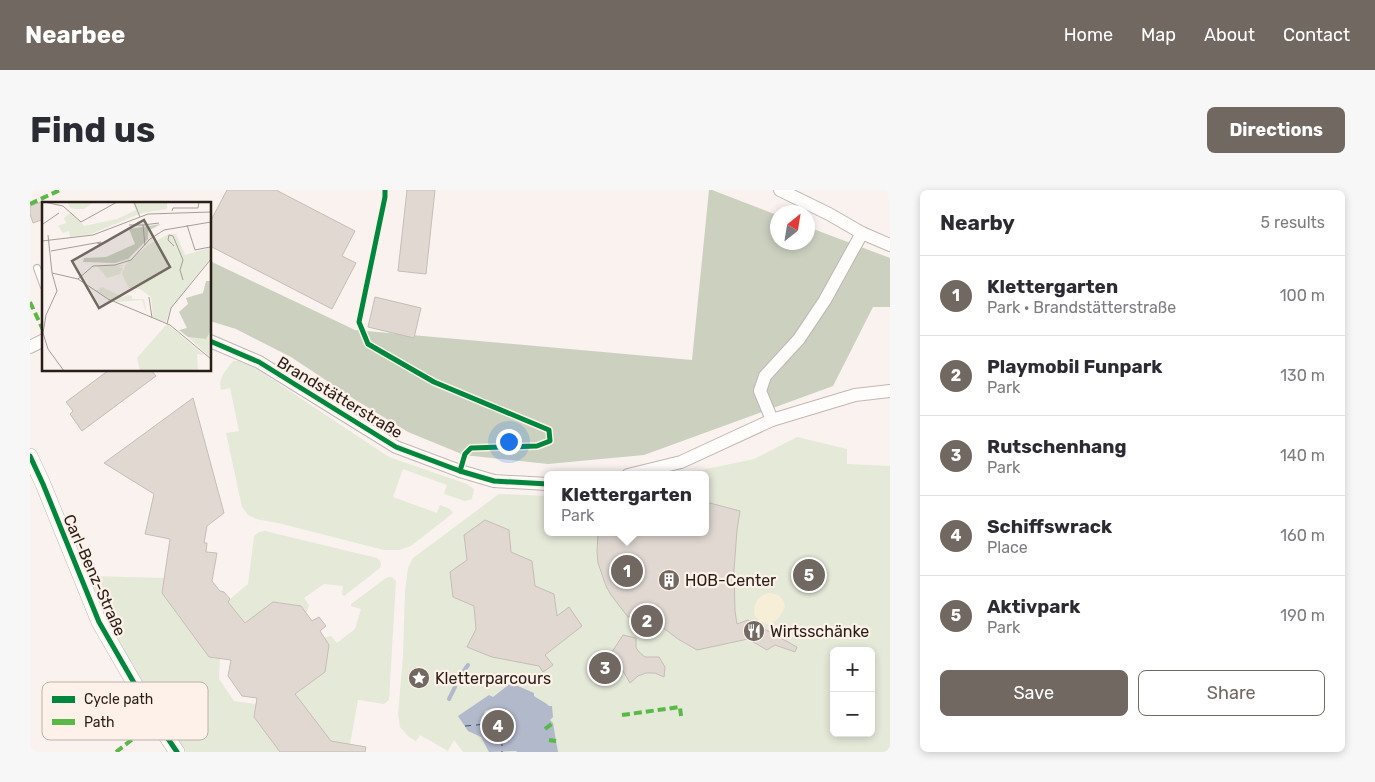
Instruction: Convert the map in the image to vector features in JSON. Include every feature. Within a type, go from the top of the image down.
[{"type":"street","points":[[780,190],[862,233],[890,245]]},
{"type":"street","points":[[772,420],[760,391],[765,376],[799,339],[825,300],[862,233]]},
{"type":"street","points":[[30,347],[42,341]]},
{"type":"street","name":"Brandstätterstraße","points":[[211,341],[259,362],[396,447],[460,471],[494,480],[544,484]]},
{"type":"street","points":[[644,471],[681,462],[772,420],[855,395],[890,391]]},
{"type":"street","name":"Carl-Benz-Straße","points":[[30,456],[98,622],[133,682]]},
{"type":"street","name":"Carl-Benz-Straße","points":[[169,740],[177,752]]},
{"type":"lane","points":[[37,268],[42,282]]},
{"type":"green space","points":[[709,190],[770,212],[770,250],[815,250],[815,230],[890,258],[890,307],[873,307],[833,386],[644,455],[548,464],[464,455],[408,432],[291,357],[236,329],[211,321],[211,261],[355,330],[692,360]]},
{"type":"green space","points":[[233,361],[242,361],[255,368],[389,457],[467,484],[474,489],[472,499],[465,501],[444,494],[447,485],[403,469],[393,497],[437,513],[440,505],[450,509],[453,513],[411,546],[399,550],[384,550],[256,519],[248,515],[242,507],[226,433],[239,431],[230,388],[221,390],[220,386],[223,374]]},
{"type":"green space","points":[[797,437],[847,449],[847,464],[890,466],[890,752],[463,752],[454,740],[448,751],[420,735],[416,741],[409,737],[400,727],[398,714],[403,657],[405,591],[408,568],[413,558],[499,494],[544,496],[544,536],[709,536],[709,471],[697,471],[754,459]]},
{"type":"green space","points":[[265,531],[377,558],[381,562],[381,566],[344,596],[342,595],[343,586],[324,584],[304,598],[309,605],[306,614],[301,606],[274,602],[245,623],[228,602],[248,584],[254,536],[259,532]]},
{"type":"green space","points":[[89,576],[164,578],[162,593],[209,657],[220,659],[219,679],[234,701],[256,704],[254,717],[280,752],[186,752],[178,740],[208,740],[208,682],[141,682],[113,630]]},
{"type":"green space","points":[[390,577],[396,581],[389,700],[384,704],[358,700],[350,744],[331,741],[295,694],[325,672],[329,645],[324,638],[331,636],[337,643],[355,629],[361,609],[351,606],[351,604]]},
{"type":"sand","points":[[768,593],[779,596],[785,607],[775,621],[765,624],[760,622],[754,614],[757,601],[761,596]]},
{"type":"water","points":[[511,683],[534,693],[534,696],[552,706],[553,717],[550,720],[553,723],[558,752],[489,752],[481,737],[468,731],[458,716],[489,695],[493,697]],"holes":[[[493,708],[501,710],[510,716],[508,724],[506,724],[506,730],[503,731],[503,740],[500,740],[500,731],[487,730],[487,724],[482,721],[485,711]]]},
{"type":"building","points":[[227,190],[276,190],[355,231],[342,256],[356,263],[332,309],[211,247],[211,220]]},
{"type":"building","points":[[407,190],[435,190],[426,274],[398,271]]},
{"type":"building","points":[[44,201],[42,202],[42,220],[33,223],[30,206]]},
{"type":"building","points":[[375,297],[421,308],[414,338],[368,327]]},
{"type":"building","points":[[108,371],[152,371],[156,376],[82,431],[70,414],[73,411],[66,402]]},
{"type":"building","points":[[193,398],[224,513],[207,526],[204,543],[207,543],[206,552],[217,553],[212,581],[230,599],[228,602],[245,623],[273,602],[301,606],[312,621],[319,617],[326,626],[320,631],[329,645],[325,672],[295,694],[331,741],[366,747],[365,752],[280,752],[254,717],[257,698],[242,696],[228,676],[231,660],[209,657],[162,593],[170,539],[145,534],[154,494],[104,463]]},
{"type":"building","name":"HOB-Center","points":[[709,503],[740,511],[734,570],[737,624],[748,620],[797,647],[795,652],[775,645],[767,650],[748,639],[697,650],[678,639],[649,615],[628,617],[606,586],[598,563],[598,536],[709,536]]},
{"type":"building","points":[[485,520],[509,530],[511,552],[532,561],[535,586],[554,594],[557,616],[569,607],[582,626],[545,655],[553,665],[543,672],[539,666],[492,657],[467,647],[476,629],[474,606],[453,597],[450,572],[467,560],[464,535]]},
{"type":"building","points":[[623,635],[636,638],[636,647],[645,657],[659,657],[665,667],[664,677],[655,673],[646,673],[638,676],[630,683],[612,652]]},
{"type":"waterway","points":[[463,672],[468,665]]},
{"type":"waterway","points":[[449,699],[455,687]]},
{"type":"ferry route","points":[[465,726],[487,724]]},
{"type":"ferry route","points":[[502,740],[502,752]]},
{"type":"marked path","points":[[30,204],[60,190]]},
{"type":"marked path","points":[[30,302],[42,328]]},
{"type":"marked path","points":[[622,715],[680,707],[681,716]]},
{"type":"marked path","points":[[545,729],[553,723]]},
{"type":"marked path","points":[[116,752],[131,740]]},
{"type":"marked path","points":[[549,740],[556,741]]},
{"type":"cycle path","points":[[385,190],[359,322],[368,344],[434,382],[549,430],[550,441],[537,446],[471,448],[465,454],[460,471]]},
{"type":"cycle path","points":[[211,341],[259,362],[396,447],[460,471],[494,481],[544,484]]},
{"type":"cycle path","points":[[30,456],[99,622],[134,682]]},
{"type":"cycle path","points":[[169,740],[177,752]]},
{"type":"place","name":"Klettergarten","points":[[627,571]]},
{"type":"place","name":"Aktivpark","points":[[809,575]]},
{"type":"place","name":"HOB-Center","points":[[669,580]]},
{"type":"place","name":"Playmobil Funpark","points":[[647,621]]},
{"type":"place","name":"Wirtsschänke","points":[[754,631]]},
{"type":"place","name":"Rutschenhang","points":[[605,668]]},
{"type":"place","name":"Kletterparcours","points":[[419,678]]},
{"type":"place","name":"Schiffswrack","points":[[498,726]]}]
